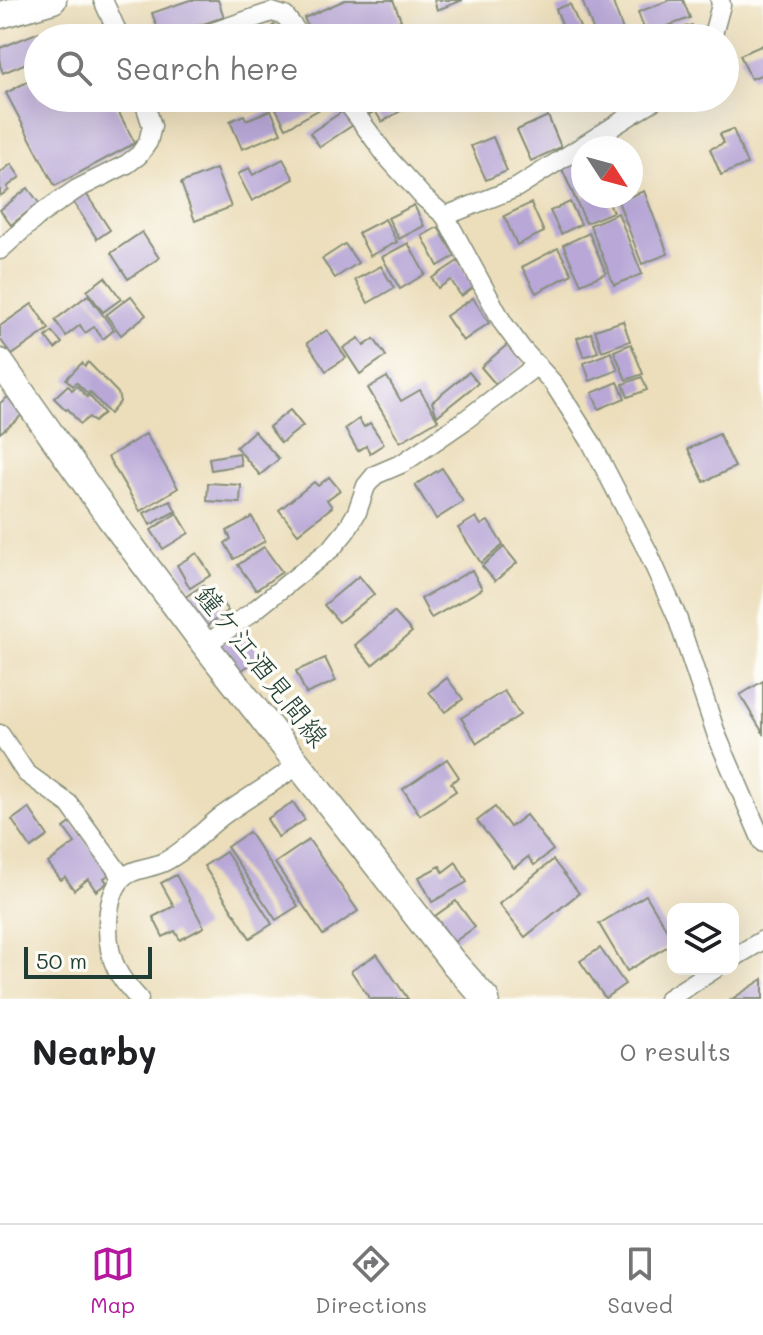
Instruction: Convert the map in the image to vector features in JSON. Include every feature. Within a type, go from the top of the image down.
[{"type":"main road","points":[[0,15],[53,0]]},
{"type":"main road","name":"鐘ケ江酒見間線","points":[[0,362],[110,518],[205,645],[452,961],[486,999]]},
{"type":"street","points":[[103,0],[114,24]]},
{"type":"street","points":[[717,24],[725,2]]},
{"type":"street","points":[[236,24],[272,12],[285,16],[291,24]]},
{"type":"street","points":[[0,250],[39,215],[65,197],[139,155],[148,142],[152,126],[148,112]]},
{"type":"street","points":[[354,112],[388,158],[445,216],[503,323],[554,384],[591,442],[648,552],[677,617],[717,736],[763,843]]},
{"type":"street","points":[[445,216],[516,188],[636,112]]},
{"type":"street","points":[[205,645],[251,613],[332,548],[346,531],[366,486],[375,475],[403,463],[537,365]]},
{"type":"street","points":[[0,734],[26,773],[69,804],[122,877]]},
{"type":"street","points":[[126,994],[109,945],[108,924],[113,897],[122,877],[163,863],[220,818],[298,765]]},
{"type":"street","points":[[739,954],[763,940]]},
{"type":"street","points":[[668,999],[706,975]]},
{"type":"building","points":[[190,0],[218,0],[224,17],[203,24],[156,24],[152,13]]},
{"type":"building","points":[[345,0],[393,0],[401,20],[392,24],[307,24],[304,18]]},
{"type":"building","points":[[434,0],[463,0],[437,10]]},
{"type":"building","points":[[582,0],[612,0],[621,24],[591,24]]},
{"type":"building","points":[[670,0],[683,0],[690,18],[674,24],[642,24],[638,12]]},
{"type":"building","points":[[570,4],[579,24],[562,24],[556,9]]},
{"type":"building","points":[[24,38],[24,64],[3,73],[0,48]]},
{"type":"building","points":[[763,45],[763,74],[751,79],[740,55]]},
{"type":"building","points":[[24,83],[24,112],[118,112],[135,143],[55,186],[6,93]]},
{"type":"building","points":[[272,112],[281,133],[242,149],[230,121],[244,115],[246,120]]},
{"type":"building","points":[[278,112],[315,112],[286,128]]},
{"type":"building","points":[[342,112],[348,112],[356,123],[320,147],[310,133]]},
{"type":"building","points":[[376,112],[399,112],[382,122]]},
{"type":"building","points":[[548,116],[561,147],[531,161],[517,130]]},
{"type":"building","points":[[733,129],[747,164],[721,175],[710,149],[724,143],[720,134]]},
{"type":"building","points":[[493,137],[507,171],[486,180],[471,146]]},
{"type":"building","points":[[283,159],[294,179],[252,201],[238,174],[249,168],[253,175]]},
{"type":"building","points":[[11,164],[20,177],[0,196],[0,173]]},
{"type":"building","points":[[571,165],[571,189],[562,169]]},
{"type":"building","points":[[216,169],[231,207],[195,221],[181,183]]},
{"type":"building","points":[[28,188],[39,203],[11,225],[0,210]]},
{"type":"building","points":[[643,191],[668,254],[642,264],[621,208],[643,208]]},
{"type":"building","points":[[85,192],[110,230],[97,239],[72,200]]},
{"type":"building","points":[[570,202],[581,224],[561,234],[550,211]]},
{"type":"building","points":[[531,203],[544,232],[517,245],[504,216]]},
{"type":"building","points":[[414,205],[424,226],[399,239],[388,218]]},
{"type":"building","points":[[579,208],[611,208],[613,212],[586,223]]},
{"type":"building","points":[[618,213],[642,274],[614,285],[590,225]]},
{"type":"building","points":[[385,219],[397,242],[370,256],[358,233]]},
{"type":"building","points":[[438,227],[455,256],[438,266],[422,236]]},
{"type":"building","points":[[142,232],[159,258],[128,279],[111,253]]},
{"type":"building","points":[[589,233],[606,273],[581,284],[563,245]]},
{"type":"building","points":[[408,243],[425,274],[400,289],[382,257]]},
{"type":"building","points":[[345,244],[358,263],[335,278],[322,259]]},
{"type":"building","points":[[558,248],[572,274],[536,293],[522,267]]},
{"type":"building","points":[[458,261],[474,287],[461,296],[451,280],[438,288],[432,278]]},
{"type":"building","points":[[381,266],[394,288],[368,303],[355,280]]},
{"type":"building","points":[[105,277],[121,299],[103,312],[87,291]]},
{"type":"building","points":[[88,295],[114,330],[103,339],[94,327],[85,333],[80,325],[66,336],[55,320]]},
{"type":"building","points":[[131,296],[146,315],[121,335],[106,315]]},
{"type":"building","points":[[473,298],[489,323],[463,341],[446,316]]},
{"type":"building","points":[[32,304],[49,329],[12,355],[0,339],[0,326]]},
{"type":"building","points":[[623,321],[630,341],[602,351],[595,330]]},
{"type":"building","points":[[327,330],[346,358],[326,371],[307,343]]},
{"type":"building","points":[[52,332],[62,343],[55,349],[46,337]]},
{"type":"building","points":[[591,333],[598,352],[584,357],[577,338]]},
{"type":"building","points":[[359,338],[364,346],[374,339],[386,356],[360,374],[343,348]]},
{"type":"building","points":[[508,344],[524,363],[497,386],[481,367]]},
{"type":"building","points":[[631,344],[643,374],[626,380],[614,351]]},
{"type":"building","points":[[611,352],[618,370],[590,381],[584,363]]},
{"type":"building","points":[[88,362],[118,393],[120,402],[110,414],[90,392],[88,394],[76,382],[73,386],[66,379],[82,363],[85,366]]},
{"type":"building","points":[[469,372],[478,383],[437,416],[432,402]]},
{"type":"building","points":[[387,377],[401,401],[420,390],[438,420],[400,442],[368,388]]},
{"type":"building","points":[[642,377],[647,390],[628,397],[623,384]]},
{"type":"building","points":[[618,382],[625,398],[599,409],[592,393]]},
{"type":"building","points":[[68,385],[72,390],[77,386],[87,397],[89,395],[104,413],[94,422],[89,417],[80,424],[54,398]]},
{"type":"building","points":[[8,397],[22,415],[0,433],[0,403]]},
{"type":"building","points":[[290,410],[303,426],[281,443],[269,427]]},
{"type":"building","points":[[359,419],[364,427],[370,423],[384,444],[370,453],[366,446],[358,451],[345,429]]},
{"type":"building","points":[[254,431],[279,459],[260,475],[236,447]]},
{"type":"building","points":[[146,434],[178,488],[140,511],[108,457]]},
{"type":"building","points":[[719,434],[735,467],[704,482],[688,449]]},
{"type":"building","points":[[239,453],[241,465],[211,470],[209,458]]},
{"type":"building","points":[[442,468],[463,502],[436,519],[415,485]]},
{"type":"building","points":[[329,477],[340,490],[327,500],[332,507],[298,534],[279,510],[314,482],[318,486]]},
{"type":"building","points":[[208,483],[241,485],[240,503],[207,501]]},
{"type":"building","points":[[170,500],[176,511],[150,525],[144,513]]},
{"type":"building","points":[[177,513],[189,533],[163,549],[151,530]]},
{"type":"building","points":[[252,517],[265,541],[234,559],[225,543],[231,539],[227,531]]},
{"type":"building","points":[[476,517],[481,525],[488,521],[503,545],[481,563],[458,528]]},
{"type":"building","points":[[264,547],[282,572],[256,590],[238,565]]},
{"type":"building","points":[[504,547],[517,563],[495,581],[482,566]]},
{"type":"building","points":[[197,553],[211,575],[190,588],[177,565]]},
{"type":"building","points":[[472,570],[482,589],[431,618],[421,599]]},
{"type":"building","points":[[359,576],[374,594],[339,622],[324,605]]},
{"type":"building","points":[[203,585],[209,592],[212,589],[228,611],[205,627],[184,598]]},
{"type":"building","points":[[394,612],[412,632],[372,665],[355,645]]},
{"type":"building","points":[[243,628],[263,656],[239,672],[219,645]]},
{"type":"building","points":[[325,658],[336,681],[306,694],[296,671]]},
{"type":"building","points":[[447,678],[463,699],[445,712],[429,692]]},
{"type":"building","points":[[763,681],[763,733],[740,695]]},
{"type":"building","points":[[504,691],[520,715],[477,743],[461,718]]},
{"type":"building","points":[[447,759],[459,777],[451,783],[456,791],[420,815],[403,789]]},
{"type":"building","points":[[293,802],[305,820],[278,837],[267,819]]},
{"type":"building","points":[[495,807],[510,827],[526,815],[553,850],[534,865],[528,857],[514,868],[477,821]]},
{"type":"building","points":[[29,808],[48,836],[31,848],[12,820]]},
{"type":"building","points":[[72,822],[110,874],[104,878],[107,883],[96,891],[88,879],[74,890],[65,877],[61,880],[48,863],[75,843],[64,828]]},
{"type":"building","points":[[249,832],[298,906],[276,920],[227,847]]},
{"type":"building","points":[[309,840],[358,911],[323,935],[275,863]]},
{"type":"building","points":[[226,852],[272,924],[250,938],[204,866]]},
{"type":"building","points":[[553,860],[579,893],[525,937],[499,904]]},
{"type":"building","points":[[456,862],[467,882],[432,902],[419,877],[440,866],[443,872]]},
{"type":"building","points":[[176,875],[204,927],[180,940],[175,931],[163,937],[153,917],[174,906],[161,883]]},
{"type":"building","points":[[646,895],[667,930],[667,947],[627,971],[599,924]]},
{"type":"building","points":[[456,901],[475,927],[454,942],[435,916]]},
{"type":"building","points":[[600,948],[625,984],[605,998],[580,961]]},
{"type":"building","points":[[377,954],[408,999],[370,999],[351,971]]},
{"type":"building","points":[[763,979],[763,999],[732,999]]}]
